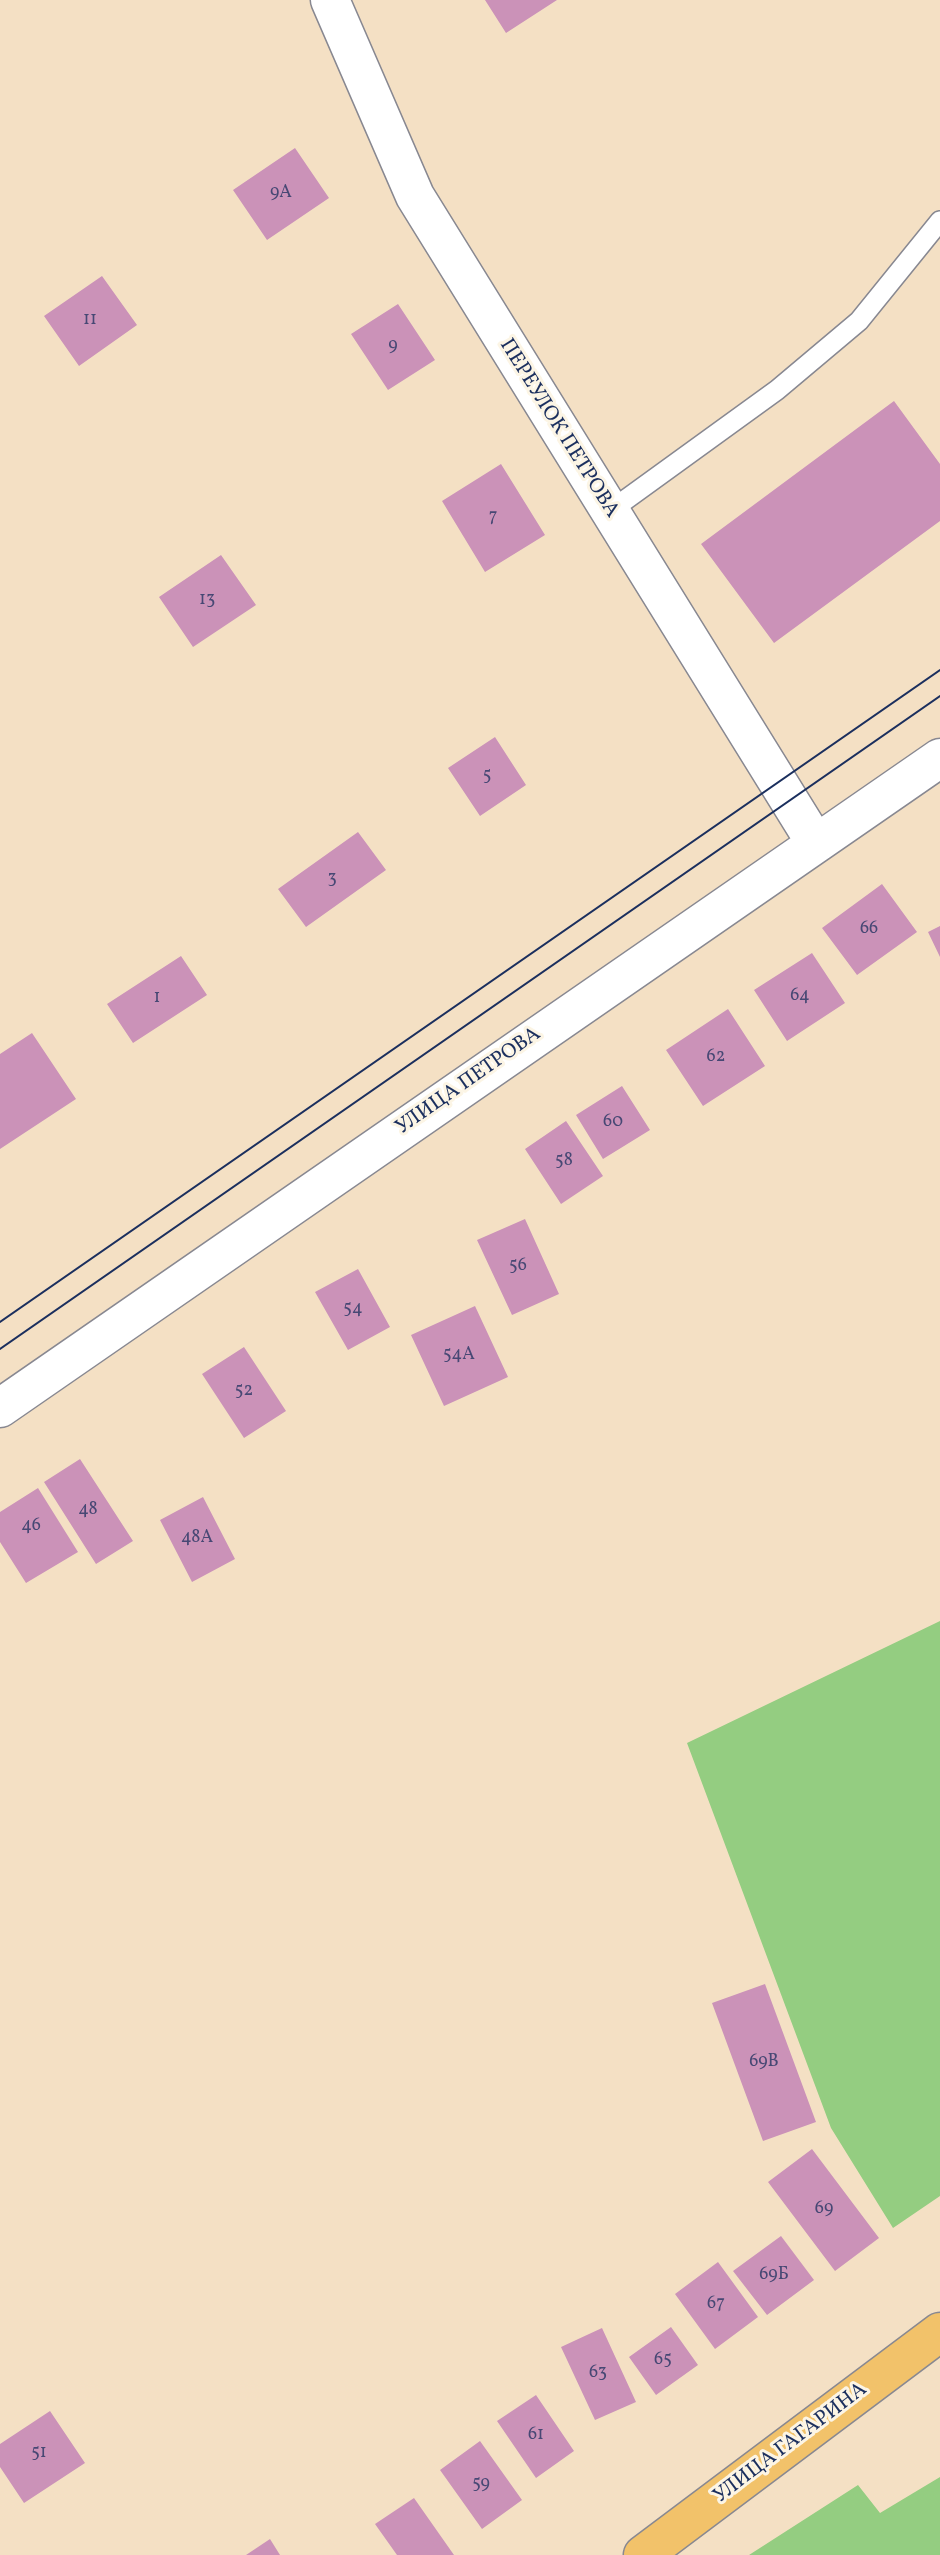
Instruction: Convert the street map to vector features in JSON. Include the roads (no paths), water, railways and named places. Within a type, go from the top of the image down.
[{"type":"main road","name":"УЛИЦА ГАГАРИНА","points":[[643,2555],[940,2332]]},
{"type":"street","name":"ПЕРЕУЛОК ПЕТРОВА","points":[[330,0],[415,197],[815,842]]},
{"type":"street","name":"УЛИЦА ПЕТРОВА","points":[[0,1408],[940,758]]},
{"type":"lane","points":[[610,511],[777,390],[859,321],[940,220]]},
{"type":"tram line","points":[[0,1322],[940,670]]},
{"type":"tram line","points":[[0,1349],[940,696]]}]
